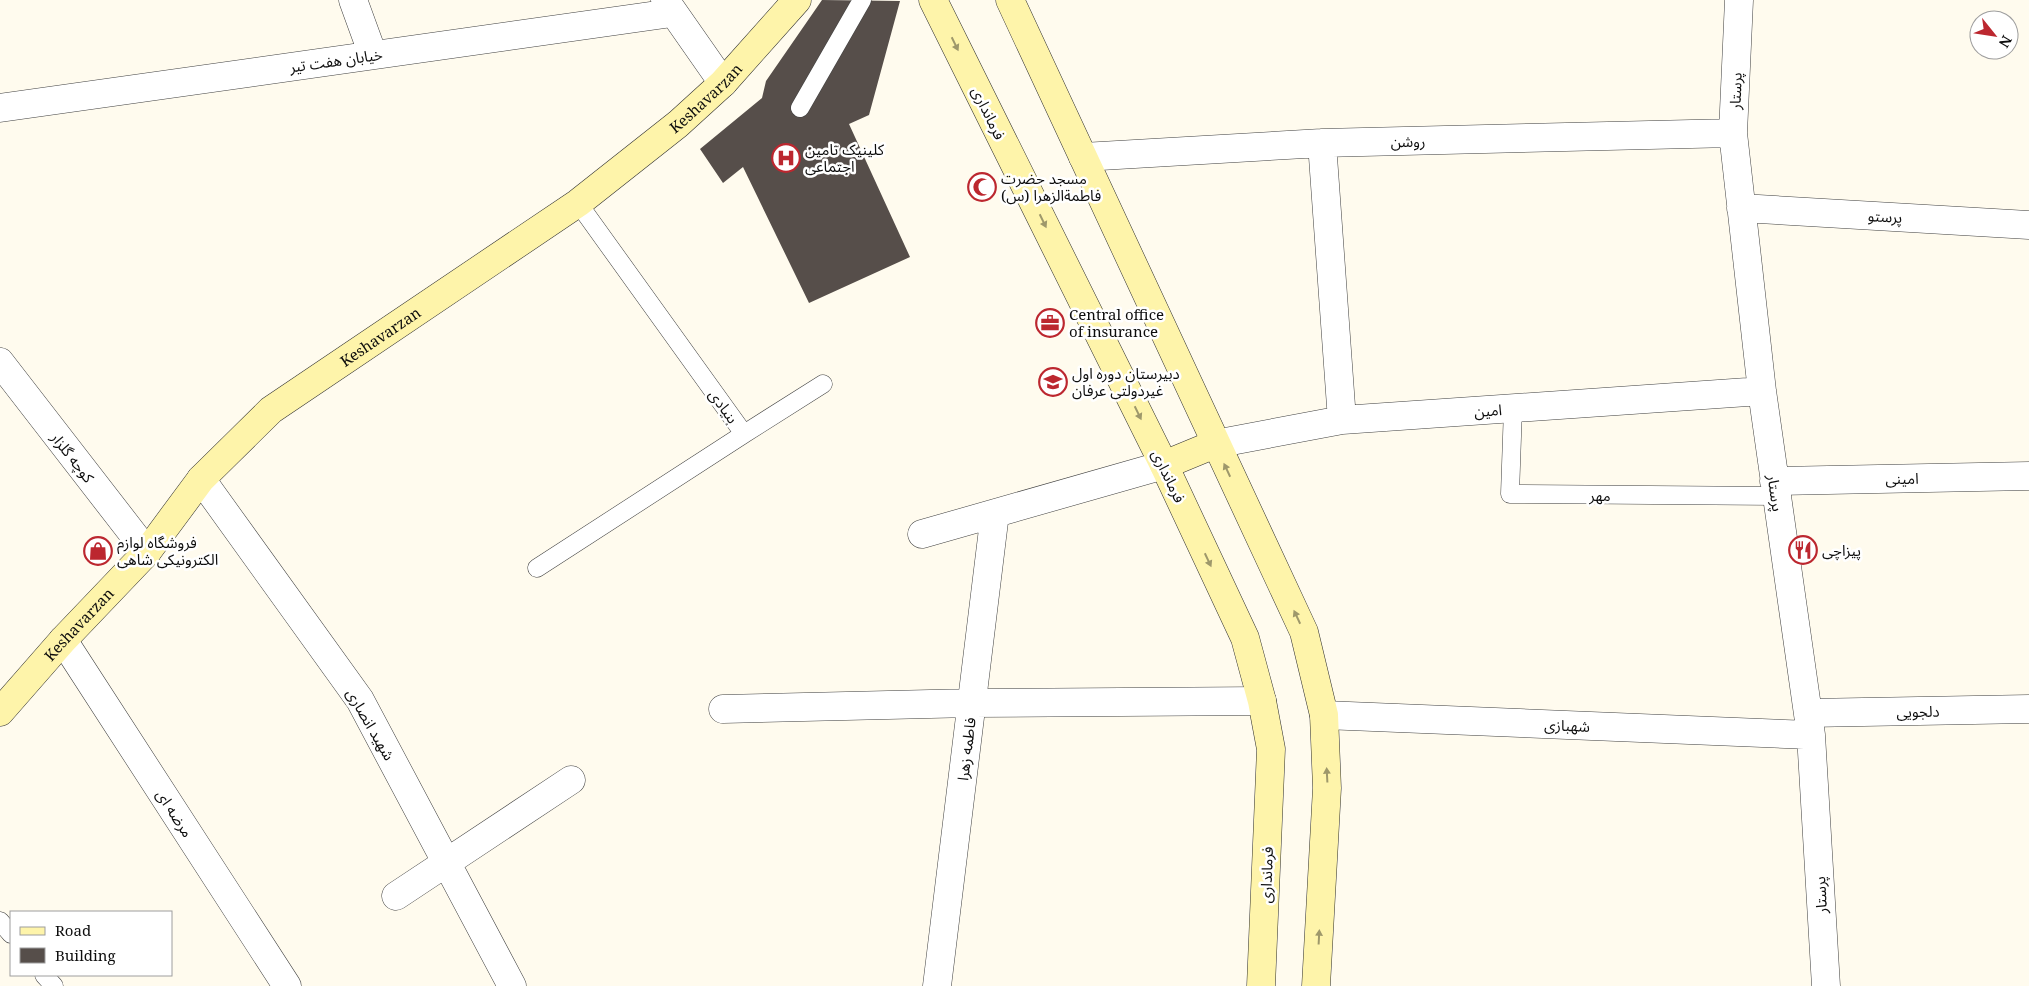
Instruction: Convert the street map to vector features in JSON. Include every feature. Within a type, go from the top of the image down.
[{"type":"main road","name":"Keshavarzan","points":[[0,712],[63,640],[147,552],[201,479],[271,410],[578,203],[678,124],[723,83],[797,0]]},
{"type":"main road","name":"فرمانداری","points":[[933,0],[1164,465],[1245,638],[1262,701],[1271,749],[1261,986]]},
{"type":"main road","points":[[1010,0],[1304,632],[1324,715],[1327,788],[1316,986]]},
{"type":"main road","points":[[1164,465],[1215,444]]},
{"type":"street","points":[[353,0],[373,55]]},
{"type":"street","name":"پرستار","points":[[1738,0],[1733,133],[1762,391],[1809,724],[1826,986]]},
{"type":"street","points":[[669,6],[723,83]]},
{"type":"street","name":"خیابان هفت تیر","points":[[0,108],[373,55],[669,6]]},
{"type":"street","name":"روشن","points":[[1083,157],[1322,143],[1733,133]]},
{"type":"street","points":[[1322,143],[1342,420]]},
{"type":"street","name":"پرستو","points":[[1741,208],[2029,225]]},
{"type":"street","name":"کوچه گلزار","points":[[0,362],[147,552]]},
{"type":"street","name":"امین","points":[[1215,444],[1342,420],[1762,391]]},
{"type":"street","points":[[922,534],[1164,465]]},
{"type":"street","name":"امینی","points":[[1776,488],[2029,476]]},
{"type":"street","name":"شهید انصاری","points":[[201,479],[360,700],[512,986]]},
{"type":"street","name":"فاطمه زهرا","points":[[937,986],[994,513]]},
{"type":"street","name":"مرضه ای","points":[[63,640],[287,986]]},
{"type":"street","points":[[723,708],[972,703],[1262,701]]},
{"type":"street","name":"دلجویی","points":[[1809,724],[2029,709]]},
{"type":"street","name":"شهبازی","points":[[1324,715],[1809,724]]},
{"type":"street","points":[[396,896],[571,780]]},
{"type":"lane","points":[[800,108],[862,0]]},
{"type":"lane","name":"بنیادی","points":[[538,568],[744,434],[578,203]]},
{"type":"lane","points":[[744,434],[824,384]]},
{"type":"lane","name":"مهر","points":[[1513,408],[1510,494],[1776,488]]},
{"type":"lane","points":[[0,920],[10,933]]},
{"type":"lane","points":[[45,976],[54,986]]},
{"type":"building","name":"کلینیک تامین اجتماعی","points":[[822,0],[900,1],[869,115],[849,124],[910,257],[809,303],[743,167],[723,183],[700,149],[762,98],[766,81]]},
{"type":"place","name":"کلینیک تامین اجتماعی","points":[[786,158]]},
{"type":"place","name":"مسجد حضرت فاطمةالزهرا (س)","points":[[982,187]]},
{"type":"place","name":"Central office of insurance","points":[[1050,323]]},
{"type":"place","name":"دبیرستان دوره اول غیردولتی عرفان","points":[[1053,382]]},
{"type":"place","name":"پیزاچی","points":[[1803,550]]},
{"type":"place","name":"فروشگاه لوازم الکترونیکی شاهی","points":[[98,551]]}]
